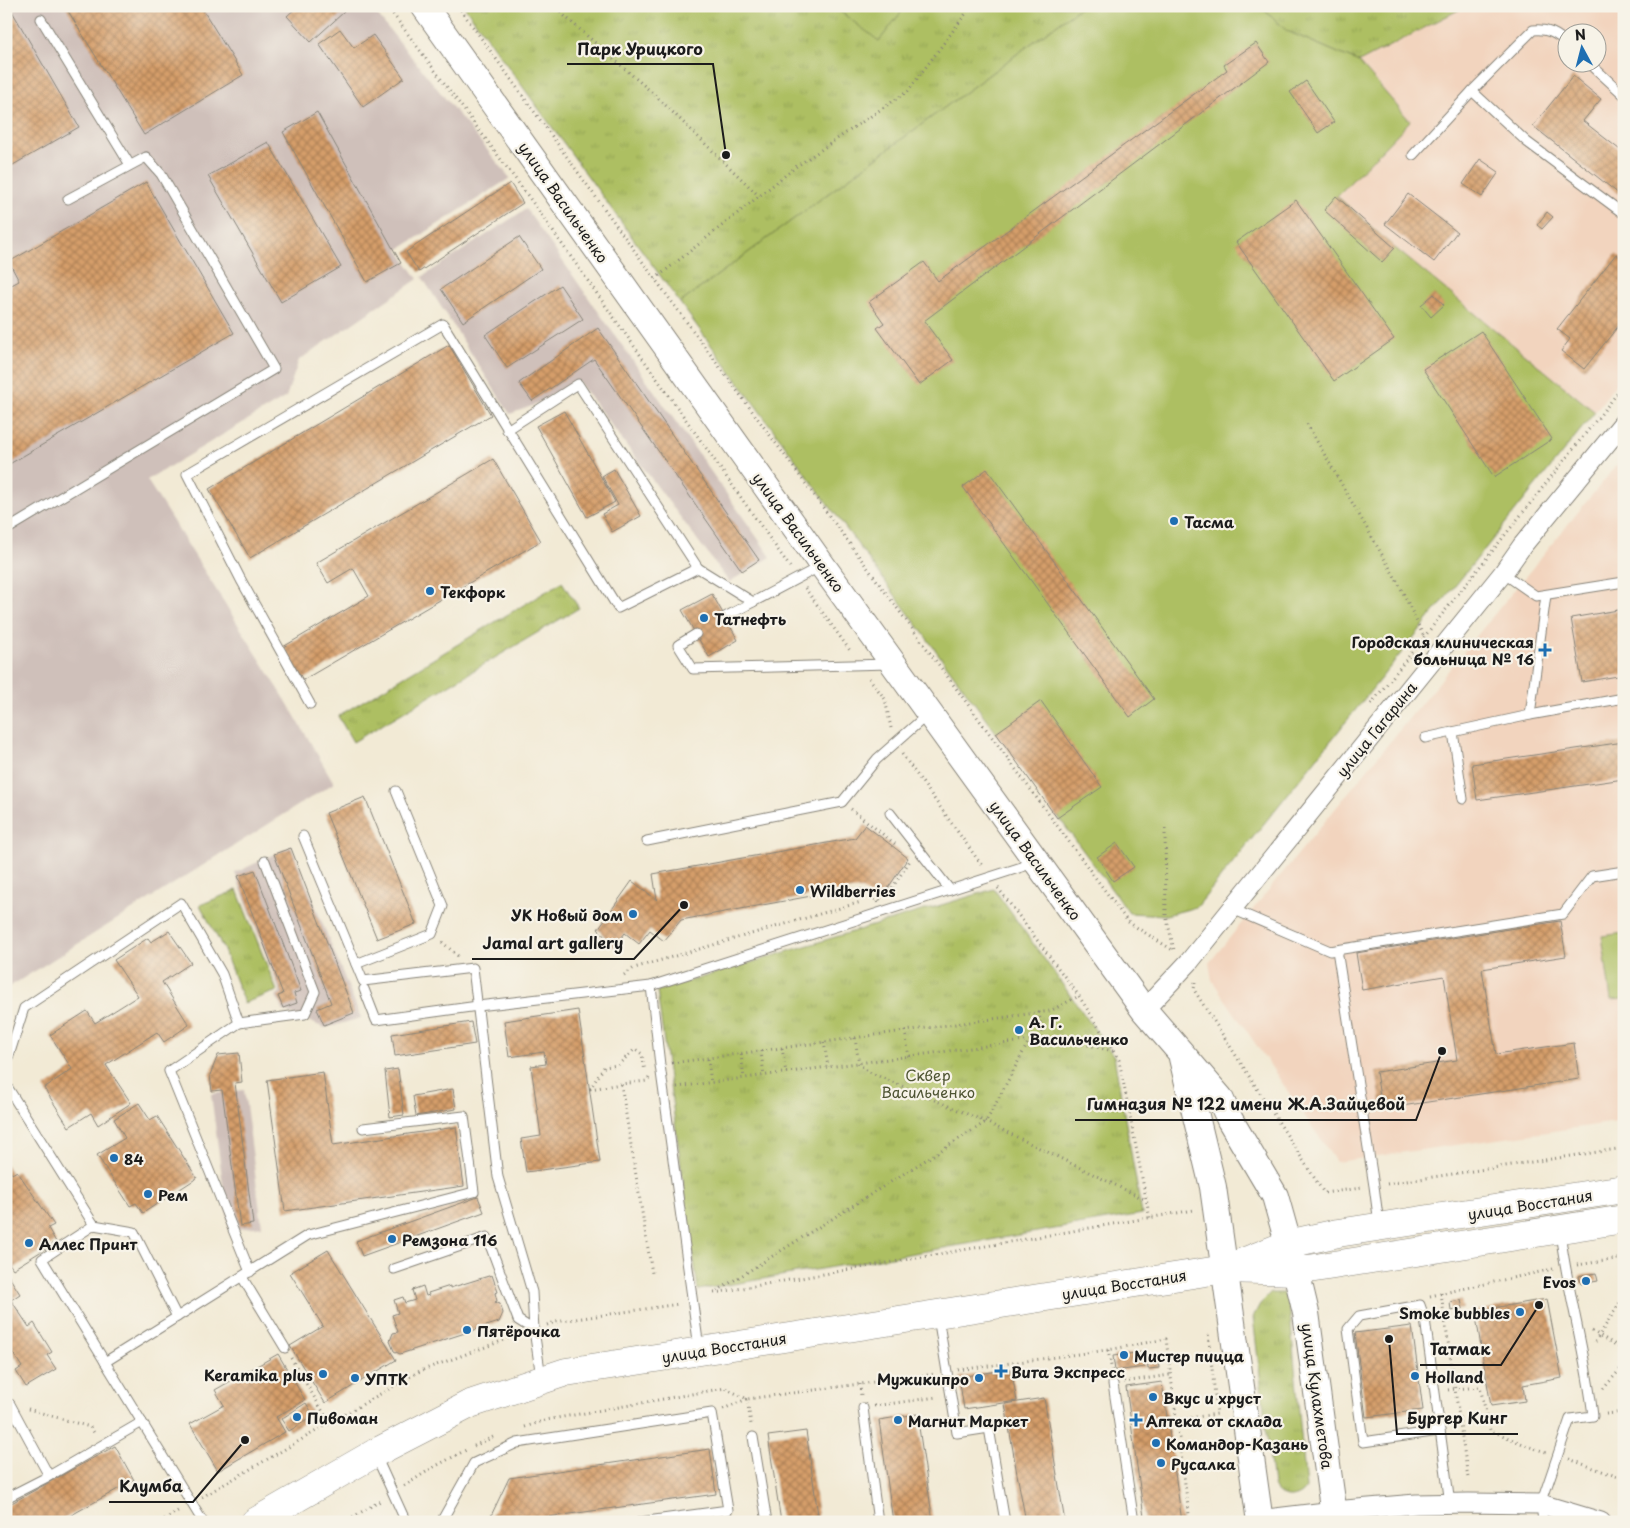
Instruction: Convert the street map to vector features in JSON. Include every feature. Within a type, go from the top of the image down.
[{"type":"main road","name":"улица Васильченко","points":[[424,6],[822,565],[1144,1010],[1220,1098],[1230,1120],[1275,1196],[1288,1244]]},
{"type":"main road","name":"улица Васильченко","points":[[1181,1052],[1213,1187],[1225,1269]]},
{"type":"main road","name":"улица Восстания","points":[[1225,1269],[1288,1244],[1338,1233],[1624,1188]]},
{"type":"main road","name":"улица Восстания","points":[[255,1522],[375,1453],[470,1404],[566,1372],[1225,1269],[1296,1271],[1624,1219]]},
{"type":"main road","points":[[1288,1244],[1296,1271]]},
{"type":"main road","points":[[1225,1269],[1260,1521]]},
{"type":"main road","name":"улица Кулахметова","points":[[1296,1271],[1306,1313],[1335,1516]]},
{"type":"street","name":"улица Гагарина","points":[[1144,1010],[1189,962],[1230,908],[1624,422]]},
{"type":"street","points":[[1260,1521],[1417,1513],[1450,1504],[1542,1513],[1601,1522]]},
{"type":"lane","points":[[40,19],[130,165]]},
{"type":"lane","points":[[1413,155],[1472,91],[1533,30],[1544,28],[1558,36]]},
{"type":"lane","points":[[1599,72],[1624,95]]},
{"type":"lane","points":[[1472,91],[1528,142],[1624,214]]},
{"type":"lane","points":[[6,530],[274,368],[161,174],[146,157],[68,199]]},
{"type":"lane","points":[[310,704],[241,580],[187,474],[443,324],[618,608],[698,568]]},
{"type":"lane","points":[[507,430],[578,384],[698,568],[752,602]]},
{"type":"lane","points":[[725,617],[822,565]]},
{"type":"lane","points":[[1503,573],[1536,596],[1624,582]]},
{"type":"lane","points":[[1530,715],[1546,595]]},
{"type":"lane","points":[[696,634],[678,645],[693,669],[895,664]]},
{"type":"lane","points":[[1425,738],[1530,715],[1624,698]]},
{"type":"lane","points":[[647,841],[842,802],[877,759],[929,713]]},
{"type":"lane","points":[[1454,732],[1463,799]]},
{"type":"lane","points":[[356,964],[432,934],[443,906],[396,790]]},
{"type":"lane","points":[[890,813],[950,890]]},
{"type":"lane","points":[[303,836],[363,981],[473,968],[498,1176],[532,1292],[534,1330],[541,1380]]},
{"type":"lane","points":[[250,1272],[169,1071],[239,1023],[305,1014],[315,992],[265,861]]},
{"type":"lane","points":[[364,990],[376,1020],[652,986],[1038,862]]},
{"type":"lane","points":[[1230,908],[1330,951],[1563,914],[1592,876],[1624,870]]},
{"type":"lane","points":[[6,1066],[24,1008],[181,903],[222,974],[239,1023]]},
{"type":"lane","points":[[1336,950],[1379,1228]]},
{"type":"lane","points":[[652,986],[664,1064],[700,1351]]},
{"type":"lane","points":[[6,1085],[94,1225]]},
{"type":"lane","points":[[105,1362],[308,1235],[474,1192],[464,1116],[363,1128]]},
{"type":"lane","points":[[177,1317],[134,1232],[94,1225],[42,1259],[203,1522]]},
{"type":"lane","points":[[1542,1513],[1557,1454],[1570,1419],[1593,1416],[1577,1322],[1565,1267],[1560,1229]]},
{"type":"lane","points":[[394,1269],[487,1237],[518,1320],[534,1330]]},
{"type":"lane","points":[[242,1277],[285,1348]]},
{"type":"lane","points":[[1440,1432],[1363,1442],[1348,1329],[1359,1316],[1420,1305],[1425,1319],[1450,1504]]},
{"type":"lane","points":[[938,1314],[957,1433],[989,1428],[1005,1522]]},
{"type":"lane","points":[[1113,1384],[1134,1522]]},
{"type":"lane","points":[[7,1403],[49,1476]]},
{"type":"lane","points":[[863,1408],[878,1522]]},
{"type":"lane","points":[[441,1522],[474,1462],[518,1443],[712,1413],[728,1510],[640,1522]]},
{"type":"lane","points":[[6,1498],[49,1476],[142,1422]]},
{"type":"lane","points":[[753,1437],[767,1522]]},
{"type":"lane","points":[[375,1453],[406,1522]]},
{"type":"path","points":[[387,6],[528,196],[885,699],[894,742],[1079,996],[1119,1060],[1150,1219]]},
{"type":"path","points":[[458,6],[655,279],[1128,922],[1174,951]]},
{"type":"path","points":[[553,6],[656,96],[759,196]]},
{"type":"path","points":[[655,279],[797,166],[908,91],[967,12],[965,6]]},
{"type":"path","points":[[1370,705],[1624,385]]},
{"type":"path","points":[[1307,424],[1400,586],[1424,637]]},
{"type":"path","points":[[842,802],[899,847]]},
{"type":"path","points":[[1165,829],[1166,916],[1174,951]]},
{"type":"path","points":[[884,899],[912,858],[906,852]]},
{"type":"path","points":[[596,992],[634,968],[868,900]]},
{"type":"path","points":[[432,934],[473,968]]},
{"type":"path","points":[[1174,951],[1180,944]]},
{"type":"path","points":[[1195,975],[1194,990],[1324,1193],[1624,1148]]},
{"type":"path","points":[[647,1081],[642,1054],[635,1049],[618,1065],[604,1067],[590,1089],[647,1081],[664,1064],[1040,1012],[1050,1010],[1079,996]]},
{"type":"path","points":[[1040,1012],[1043,1039]]},
{"type":"path","points":[[905,1031],[909,1057]]},
{"type":"path","points":[[681,1087],[1054,1037],[1113,1051]]},
{"type":"path","points":[[855,1038],[859,1064],[868,1072],[986,1122],[1146,1200]]},
{"type":"path","points":[[1029,1041],[986,1122],[714,1293],[1202,1209]]},
{"type":"path","points":[[824,1042],[828,1067]]},
{"type":"path","points":[[782,1048],[786,1073]]},
{"type":"path","points":[[761,1051],[764,1076]]},
{"type":"path","points":[[741,1054],[744,1078]]},
{"type":"path","points":[[708,1058],[711,1083]]},
{"type":"path","points":[[621,1084],[652,1273]]},
{"type":"path","points":[[1423,1298],[1565,1267],[1624,1258]]},
{"type":"path","points":[[1441,1293],[1455,1390],[1480,1387],[1490,1430],[1530,1447],[1557,1454],[1624,1480]]},
{"type":"path","points":[[1584,1360],[1624,1296]]},
{"type":"path","points":[[160,1522],[420,1371],[555,1322],[680,1304]]},
{"type":"path","points":[[1577,1322],[1624,1350]]},
{"type":"path","points":[[1176,1420],[1217,1414],[1208,1332]]},
{"type":"path","points":[[712,1413],[747,1400],[1108,1350],[1166,1339],[1190,1522]]},
{"type":"path","points":[[285,1348],[330,1422]]},
{"type":"path","points":[[1108,1350],[1113,1384],[1170,1376]]},
{"type":"path","points":[[1591,1403],[1624,1365]]},
{"type":"path","points":[[860,1384],[861,1395]]},
{"type":"path","points":[[520,1428],[546,1420],[725,1388],[747,1400]]},
{"type":"path","points":[[863,1408],[951,1395]]},
{"type":"path","points":[[747,1400],[750,1417]]},
{"type":"path","points":[[7,1403],[90,1427],[103,1445]]},
{"type":"path","points":[[344,1522],[434,1467],[486,1439],[495,1437]]},
{"type":"shaded area","points":[[6,6],[370,6],[510,178],[398,250],[418,279],[299,360],[286,397],[147,480],[285,699],[334,783],[6,989]]},
{"type":"shaded area","points":[[1466,6],[1624,6],[1624,373],[1595,412],[1395,248],[1336,196],[1410,121],[1359,62]]},
{"type":"shaded area","points":[[526,209],[771,557],[729,582],[578,381],[532,406],[510,414],[422,277]]},
{"type":"shaded area","points":[[1624,456],[1624,1121],[1336,1162],[1212,980],[1209,963]]},
{"type":"shaded area","points":[[291,846],[361,1018],[325,1028],[283,1011],[276,996],[280,992],[235,873]]},
{"type":"shaded area","points":[[244,1090],[262,1226],[229,1230],[211,1094]]},
{"type":"green space","points":[[464,6],[1082,6],[680,303]]},
{"type":"green space","points":[[833,6],[906,6],[879,41]]},
{"type":"green space","name":"Тасма","points":[[1082,6],[1260,6],[1287,31],[1359,62],[1410,121],[1337,196],[1395,248],[1595,412],[1197,907],[1166,915],[1129,913],[680,303]]},
{"type":"green space","points":[[1260,6],[1466,6],[1359,62],[1287,31]]},
{"type":"green space","points":[[562,582],[579,608],[353,742],[338,716]]},
{"type":"green space","name":"Сквер Васильченко","points":[[994,889],[1114,1056],[1142,1214],[698,1290],[657,991]]},
{"type":"green space","points":[[237,890],[277,991],[244,1003],[223,948],[200,905]]},
{"type":"green space","points":[[1624,933],[1624,999],[1611,1000],[1602,936]]},
{"type":"green space","points":[[1271,1293],[1283,1293],[1289,1303],[1306,1488],[1294,1497],[1279,1494],[1273,1485],[1253,1317],[1260,1304]]},
{"type":"building","points":[[6,6],[9,6],[79,127],[6,169]]},
{"type":"building","points":[[65,6],[209,6],[203,10],[243,75],[144,135]]},
{"type":"building","points":[[298,6],[339,6],[344,12],[311,42],[287,16]]},
{"type":"building","points":[[340,29],[354,48],[373,35],[404,78],[363,107],[319,44]]},
{"type":"building","points":[[1256,43],[1269,62],[924,321],[953,360],[919,385],[877,328],[884,323],[869,302],[924,262],[938,281],[1227,70],[1224,65]]},
{"type":"building","points":[[1573,76],[1601,99],[1583,121],[1624,153],[1624,198],[1533,126]]},
{"type":"building","points":[[1306,81],[1334,122],[1318,133],[1290,92]]},
{"type":"building","points":[[317,112],[401,263],[367,282],[283,132]]},
{"type":"building","points":[[268,142],[341,267],[281,302],[208,176]]},
{"type":"building","points":[[1480,159],[1499,172],[1482,197],[1463,184]]},
{"type":"building","points":[[146,182],[234,333],[6,466],[6,288],[19,281],[9,262]]},
{"type":"building","points":[[510,183],[523,203],[419,272],[406,252]]},
{"type":"building","points":[[1408,194],[1457,232],[1434,262],[1385,224]]},
{"type":"building","points":[[1336,196],[1395,248],[1382,262],[1324,210]]},
{"type":"building","points":[[1296,200],[1394,339],[1334,381],[1236,242]]},
{"type":"building","points":[[1547,212],[1553,217],[1542,229],[1537,225]]},
{"type":"building","points":[[519,237],[541,269],[463,322],[441,289]]},
{"type":"building","points":[[1616,254],[1624,260],[1624,319],[1584,369],[1561,351],[1570,339],[1557,329]]},
{"type":"building","points":[[560,285],[583,319],[507,368],[485,335]]},
{"type":"building","points":[[1434,294],[1444,305],[1431,317],[1421,305]]},
{"type":"building","points":[[598,328],[759,560],[742,571],[594,359],[532,401],[519,383]]},
{"type":"building","points":[[1481,331],[1552,439],[1494,477],[1423,369]]},
{"type":"building","points":[[449,345],[491,415],[250,558],[209,489]]},
{"type":"building","points":[[564,411],[615,502],[587,517],[536,426]]},
{"type":"building","points":[[493,459],[541,541],[303,680],[283,647],[369,596],[353,568],[328,583],[316,563]]},
{"type":"building","points":[[614,469],[641,516],[612,532],[602,514],[618,505],[602,476]]},
{"type":"building","points":[[987,469],[1154,699],[1130,717],[963,487]]},
{"type":"building","points":[[712,594],[738,640],[709,657],[682,610]]},
{"type":"building","points":[[1624,609],[1624,675],[1582,682],[1571,618]]},
{"type":"building","points":[[1041,701],[1102,787],[1057,818],[996,733]]},
{"type":"building","points":[[1624,742],[1624,779],[1477,800],[1472,764]]},
{"type":"building","points":[[365,797],[416,924],[377,939],[326,813]]},
{"type":"building","points":[[865,825],[908,858],[878,903],[862,889],[833,892],[681,920],[664,941],[650,930],[639,944],[625,933],[614,947],[598,929],[632,881],[657,900],[653,874],[855,838]]},
{"type":"building","points":[[1117,843],[1134,867],[1113,881],[1097,857]]},
{"type":"building","points":[[291,848],[354,1013],[324,1025],[317,1009],[331,1003],[274,854]]},
{"type":"building","points":[[255,870],[301,991],[294,993],[297,1003],[283,1008],[278,996],[283,994],[238,876]]},
{"type":"building","points":[[1560,921],[1566,956],[1482,969],[1496,1054],[1574,1043],[1579,1079],[1382,1109],[1376,1072],[1457,1060],[1444,976],[1362,990],[1356,953]]},
{"type":"building","points":[[169,931],[191,963],[162,982],[189,1025],[164,1042],[157,1032],[106,1065],[131,1103],[98,1125],[91,1113],[69,1127],[44,1088],[72,1069],[50,1035],[87,1011],[95,1023],[138,996],[114,960],[148,938],[151,942]]},
{"type":"building","points":[[578,1010],[600,1162],[526,1172],[521,1139],[541,1136],[531,1066],[546,1064],[544,1052],[509,1057],[504,1021]]},
{"type":"building","points":[[471,1022],[475,1044],[395,1056],[392,1034]]},
{"type":"building","points":[[239,1053],[242,1082],[235,1083],[253,1224],[240,1226],[222,1090],[212,1091],[210,1075],[218,1055]]},
{"type":"building","points":[[398,1069],[404,1115],[390,1117],[385,1071]]},
{"type":"building","points":[[323,1072],[333,1145],[456,1127],[464,1186],[285,1211],[267,1080]]},
{"type":"building","points":[[453,1089],[456,1109],[416,1116],[413,1096]]},
{"type":"building","points":[[139,1103],[150,1120],[157,1116],[197,1178],[143,1213],[136,1203],[130,1206],[97,1155],[125,1138],[114,1119]]},
{"type":"building","points":[[6,1164],[12,1174],[17,1171],[54,1225],[48,1228],[56,1242],[13,1269],[6,1259]]},
{"type":"building","points":[[478,1197],[484,1212],[362,1256],[356,1241]]},
{"type":"building","points":[[328,1250],[396,1360],[325,1403],[290,1346],[323,1326],[290,1273]]},
{"type":"building","points":[[6,1272],[20,1294],[11,1300],[29,1327],[34,1323],[52,1352],[47,1355],[56,1369],[26,1387],[16,1371],[22,1367],[6,1344]]},
{"type":"building","points":[[1596,1273],[1598,1281],[1581,1284],[1579,1276]]},
{"type":"building","points":[[492,1275],[498,1292],[495,1293],[497,1301],[495,1302],[500,1304],[503,1313],[499,1322],[400,1354],[394,1351],[390,1341],[393,1333],[398,1332],[392,1315],[398,1313],[394,1300],[403,1297],[405,1303],[415,1300],[412,1290],[423,1286],[426,1296],[429,1295],[428,1293],[450,1286],[450,1288]]},
{"type":"building","points":[[1547,1299],[1562,1378],[1523,1385],[1525,1401],[1491,1406],[1475,1311]]},
{"type":"building","points":[[1461,1300],[1463,1309],[1451,1311],[1450,1302]]},
{"type":"building","points":[[1412,1326],[1423,1410],[1366,1417],[1355,1333]]},
{"type":"building","points":[[1143,1352],[1145,1367],[1115,1371],[1113,1356]]},
{"type":"building","points":[[278,1354],[305,1400],[276,1417],[285,1432],[218,1471],[190,1424],[224,1405],[215,1390]]},
{"type":"building","points":[[1157,1355],[1159,1368],[1148,1369],[1147,1356]]},
{"type":"building","points":[[1011,1369],[1017,1401],[964,1409],[959,1377]]},
{"type":"building","points":[[1162,1382],[1182,1522],[1145,1522],[1144,1517],[1126,1387]]},
{"type":"building","points":[[1044,1398],[1065,1522],[1026,1522],[1005,1404]]},
{"type":"building","name":"Пивоман","points":[[306,1403],[314,1416],[289,1431],[281,1419]]},
{"type":"building","points":[[917,1414],[933,1522],[893,1522],[879,1420]]},
{"type":"building","points":[[806,1431],[819,1522],[781,1522],[768,1436]]},
{"type":"building","points":[[115,1446],[134,1480],[59,1522],[6,1522],[6,1506]]},
{"type":"building","points":[[710,1449],[716,1494],[548,1517],[542,1518],[540,1522],[488,1522],[509,1478]]},
{"type":"place","name":"Парк Урицкого","points":[[726,155]]},
{"type":"place","name":"Тасма","points":[[1174,521]]},
{"type":"place","name":"Текфорк","points":[[430,591]]},
{"type":"place","name":"Татнефть","points":[[704,618]]},
{"type":"place","name":"Городская клиническая больница № 16","points":[[1545,650]]},
{"type":"place","name":"Wildberries","points":[[800,890]]},
{"type":"place","name":"Jamal art gallery","points":[[684,905]]},
{"type":"place","name":"УК Новый дом","points":[[633,914]]},
{"type":"place","name":"А. Г. Васильченко","points":[[1019,1030]]},
{"type":"place","name":"Гимназия № 122 имени Ж.А.Зайцевой","points":[[1442,1051]]},
{"type":"place","name":"84","points":[[114,1158]]},
{"type":"place","name":"Рем","points":[[148,1194]]},
{"type":"place","name":"Ремзона 116","points":[[392,1239]]},
{"type":"place","name":"Аллес Принт","points":[[29,1243]]},
{"type":"place","name":"Evos","points":[[1586,1281]]},
{"type":"place","name":"Татмак","points":[[1539,1305]]},
{"type":"place","name":"Smoke bubbles","points":[[1520,1312]]},
{"type":"place","name":"Пятёрочка","points":[[467,1330]]},
{"type":"place","name":"Бургер Кинг","points":[[1389,1339]]},
{"type":"place","name":"Мистер пицца","points":[[1124,1355]]},
{"type":"place","name":"Вита Экспресс","points":[[1001,1371]]},
{"type":"place","name":"Keramika plus","points":[[323,1374]]},
{"type":"place","name":"Holland","points":[[1415,1376]]},
{"type":"place","name":"УПТК","points":[[355,1378]]},
{"type":"place","name":"Мужикипро","points":[[979,1378]]},
{"type":"place","name":"Вкус и хруст","points":[[1153,1397]]},
{"type":"place","name":"Пивоман","points":[[297,1417]]},
{"type":"place","name":"Магнит Маркет","points":[[898,1420]]},
{"type":"place","name":"Аптека от склада","points":[[1136,1420]]},
{"type":"place","name":"Клумба","points":[[245,1440]]},
{"type":"place","name":"Командор-Казань","points":[[1156,1443]]},
{"type":"place","name":"Русалка","points":[[1161,1463]]}]
